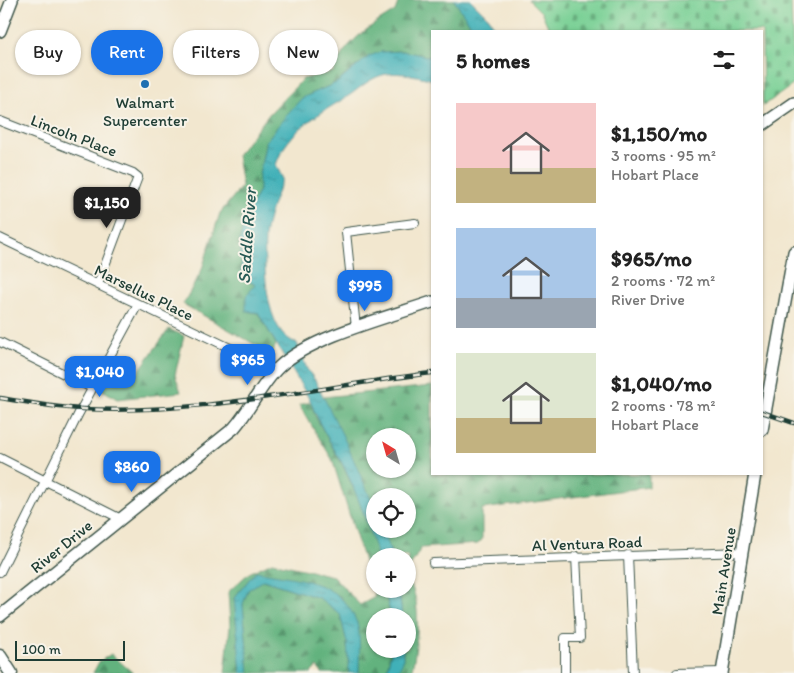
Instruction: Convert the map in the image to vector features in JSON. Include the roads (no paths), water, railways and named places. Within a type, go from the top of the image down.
[{"type":"main road","points":[[0,656],[11,673]]},
{"type":"street","points":[[0,31],[4,11],[12,0]]},
{"type":"street","points":[[763,125],[793,105]]},
{"type":"street","name":"Lincoln Place","points":[[0,121],[138,177],[98,284]]},
{"type":"street","points":[[356,328],[346,232],[415,223]]},
{"type":"street","name":"Marsellus Place","points":[[0,238],[278,368]]},
{"type":"street","points":[[763,425],[794,252]]},
{"type":"street","name":"River Drive","points":[[0,616],[234,428],[278,368],[292,357],[307,347],[431,302]]},
{"type":"street","points":[[0,572],[92,388],[138,304]]},
{"type":"street","points":[[0,342],[92,388]]},
{"type":"street","points":[[0,458],[120,519]]},
{"type":"street","name":"Main Avenue","points":[[722,672],[755,475]]},
{"type":"street","name":"Al Ventura Road","points":[[433,563],[576,556],[742,552]]},
{"type":"street","points":[[628,555],[632,673]]},
{"type":"street","points":[[565,673],[565,638],[580,638],[576,556]]},
{"type":"street","points":[[677,673],[722,672]]},
{"type":"water","points":[[454,0],[471,0],[488,17],[496,30],[472,30],[472,27]]},
{"type":"water","name":"Saddle River","points":[[402,51],[431,57],[431,80],[398,74],[387,74],[377,77],[317,116],[297,132],[281,153],[276,165],[283,179],[272,208],[265,238],[266,281],[272,313],[286,337],[297,343],[307,369],[315,380],[344,438],[366,488],[366,520],[353,486],[321,426],[311,402],[258,313],[246,311],[246,296],[255,285],[242,276],[240,240],[244,222],[259,190],[259,175],[266,141],[302,98],[338,82],[369,56],[381,52]]},
{"type":"water","name":"Saddle River","points":[[372,538],[386,538],[389,548],[375,548]]},
{"type":"water","points":[[256,571],[301,579],[328,589],[340,597],[350,608],[357,623],[359,673],[349,673],[347,643],[340,614],[319,598],[263,580],[248,590],[243,604],[249,673],[241,673],[234,598]]},
{"type":"water","points":[[386,598],[400,598],[401,608],[389,608]]},
{"type":"water","points":[[390,658],[403,658],[397,673],[386,673]]},
{"type":"railway","points":[[0,398],[73,408],[127,410],[171,408],[215,404],[431,373]]},
{"type":"railway","points":[[763,412],[794,423]]},
{"type":"place","name":"Walmart Supercenter","points":[[145,84]]}]
